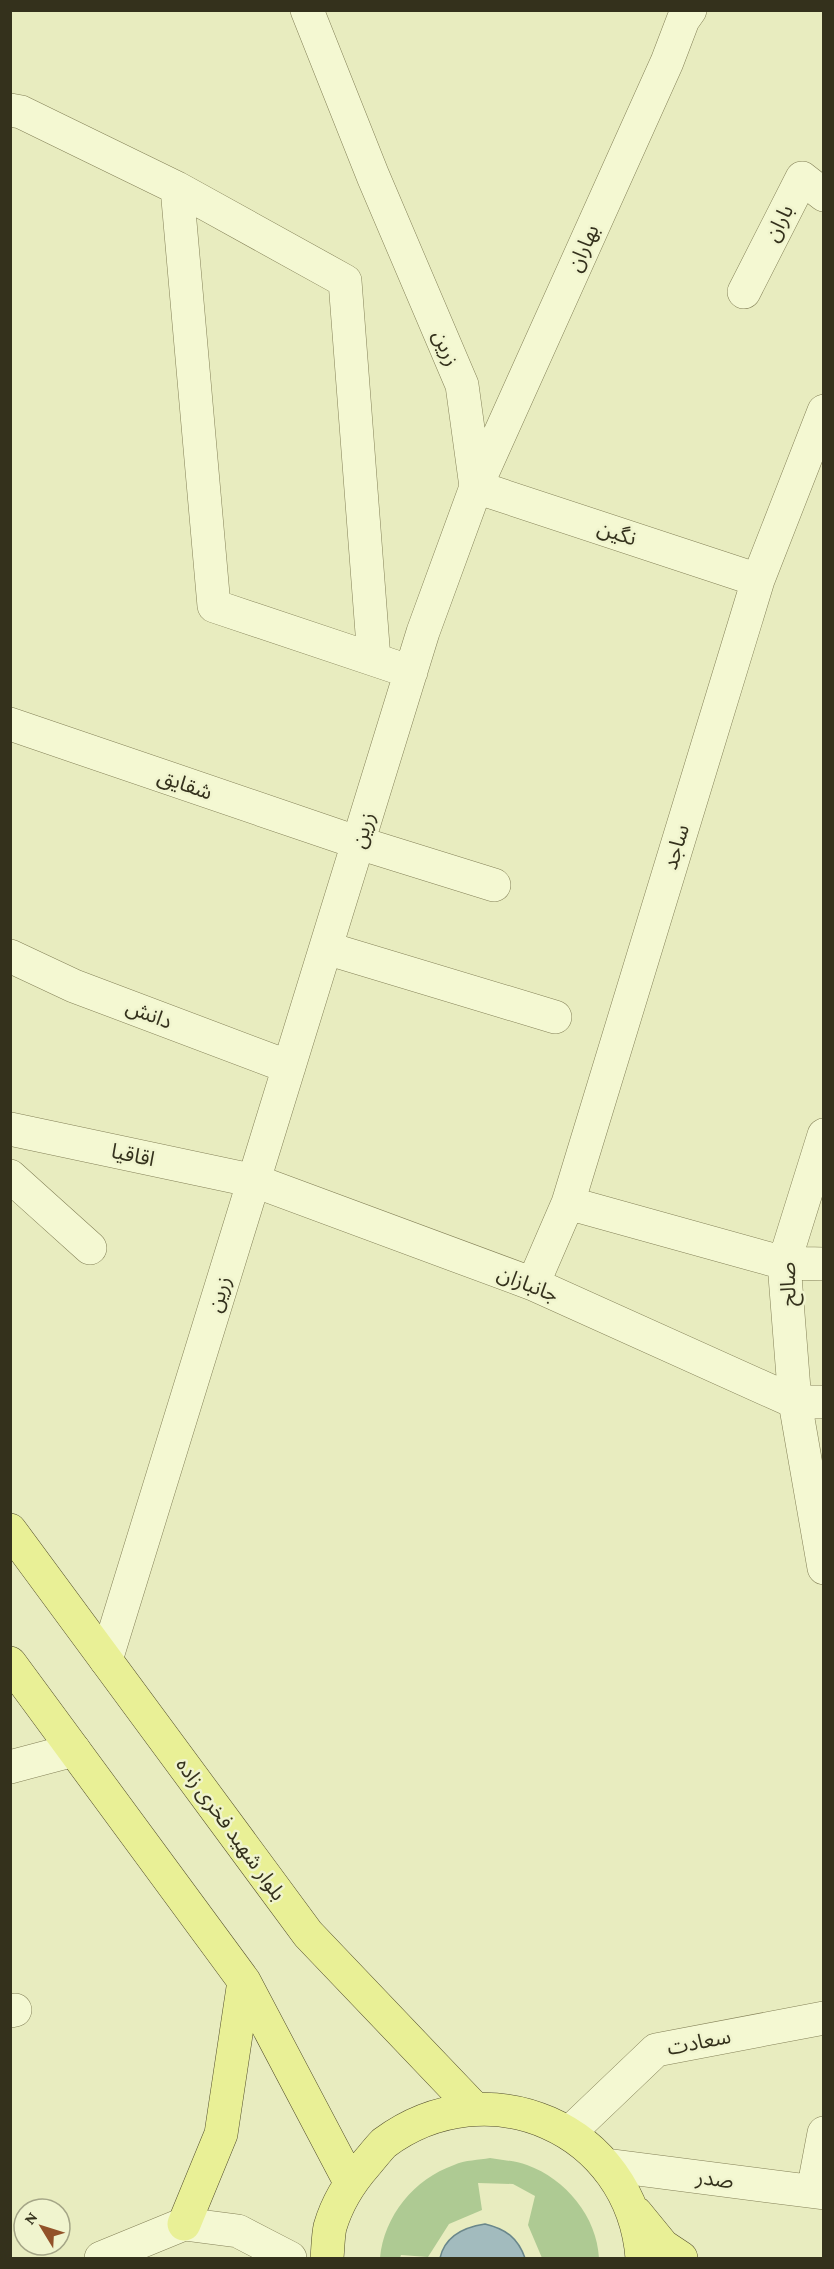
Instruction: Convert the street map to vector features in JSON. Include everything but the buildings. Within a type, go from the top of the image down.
[{"type":"main road","name":"بلوار شهید فخری زاده","points":[[10,1530],[308,1934],[474,2108]]},
{"type":"main road","points":[[10,1663],[244,1981],[350,2182]]},
{"type":"main road","points":[[184,2224],[221,2134],[244,1981]]},
{"type":"main road","points":[[327,2259],[330,2227],[350,2182],[383,2144],[426,2119],[474,2108],[524,2113],[569,2133],[606,2165],[631,2208],[663,2246],[681,2259]]},
{"type":"main road","points":[[631,2208],[642,2259]]},
{"type":"street","name":"زرین","points":[[106,1660],[423,632],[476,487],[462,385],[373,176],[307,10]]},
{"type":"street","name":"بهاران","points":[[476,487],[667,62],[683,20],[690,10]]},
{"type":"street","points":[[14,116],[177,188],[345,281],[374,659]]},
{"type":"street","name":"باران","points":[[744,292],[802,178],[824,195]]},
{"type":"street","points":[[177,188],[214,606],[411,672]]},
{"type":"street","name":"ساجد","points":[[533,1284],[568,1203],[758,580],[824,411]]},
{"type":"street","name":"نگین","points":[[476,487],[758,580]]},
{"type":"street","name":"شقایق","points":[[10,724],[358,843],[494,885]]},
{"type":"street","points":[[326,948],[555,1017]]},
{"type":"street","name":"دانش","points":[[10,956],[74,986],[289,1067]]},
{"type":"street","name":"اقاقیا","points":[[10,1129],[255,1181]]},
{"type":"street","name":"صالح","points":[[824,1135],[784,1263],[809,1402],[824,1568]]},
{"type":"street","points":[[10,1176],[90,1248]]},
{"type":"street","name":"جانبازان","points":[[255,1181],[533,1284],[809,1402]]},
{"type":"street","points":[[568,1203],[784,1263],[824,1264]]},
{"type":"street","points":[[10,1767],[74,1750]]},
{"type":"street","name":"سعادت","points":[[569,2133],[656,2050],[824,2018]]},
{"type":"street","points":[[818,2192],[824,2133]]},
{"type":"street","name":"صدر","points":[[606,2165],[818,2192]]},
{"type":"street","points":[[101,2259],[184,2224],[238,2231],[290,2259]]},
{"type":"green space","points":[[490,2158],[527,2165],[541,2171],[566,2190],[586,2214],[597,2243],[599,2258],[542,2258],[528,2225],[535,2196],[513,2184],[478,2183],[482,2210],[449,2224],[428,2257],[401,2255],[400,2258],[380,2258],[388,2228],[395,2214],[414,2190],[440,2171],[454,2165]]},
{"type":"water","points":[[485,2224],[510,2235],[519,2245],[525,2258],[440,2258],[451,2238],[470,2227]]}]
